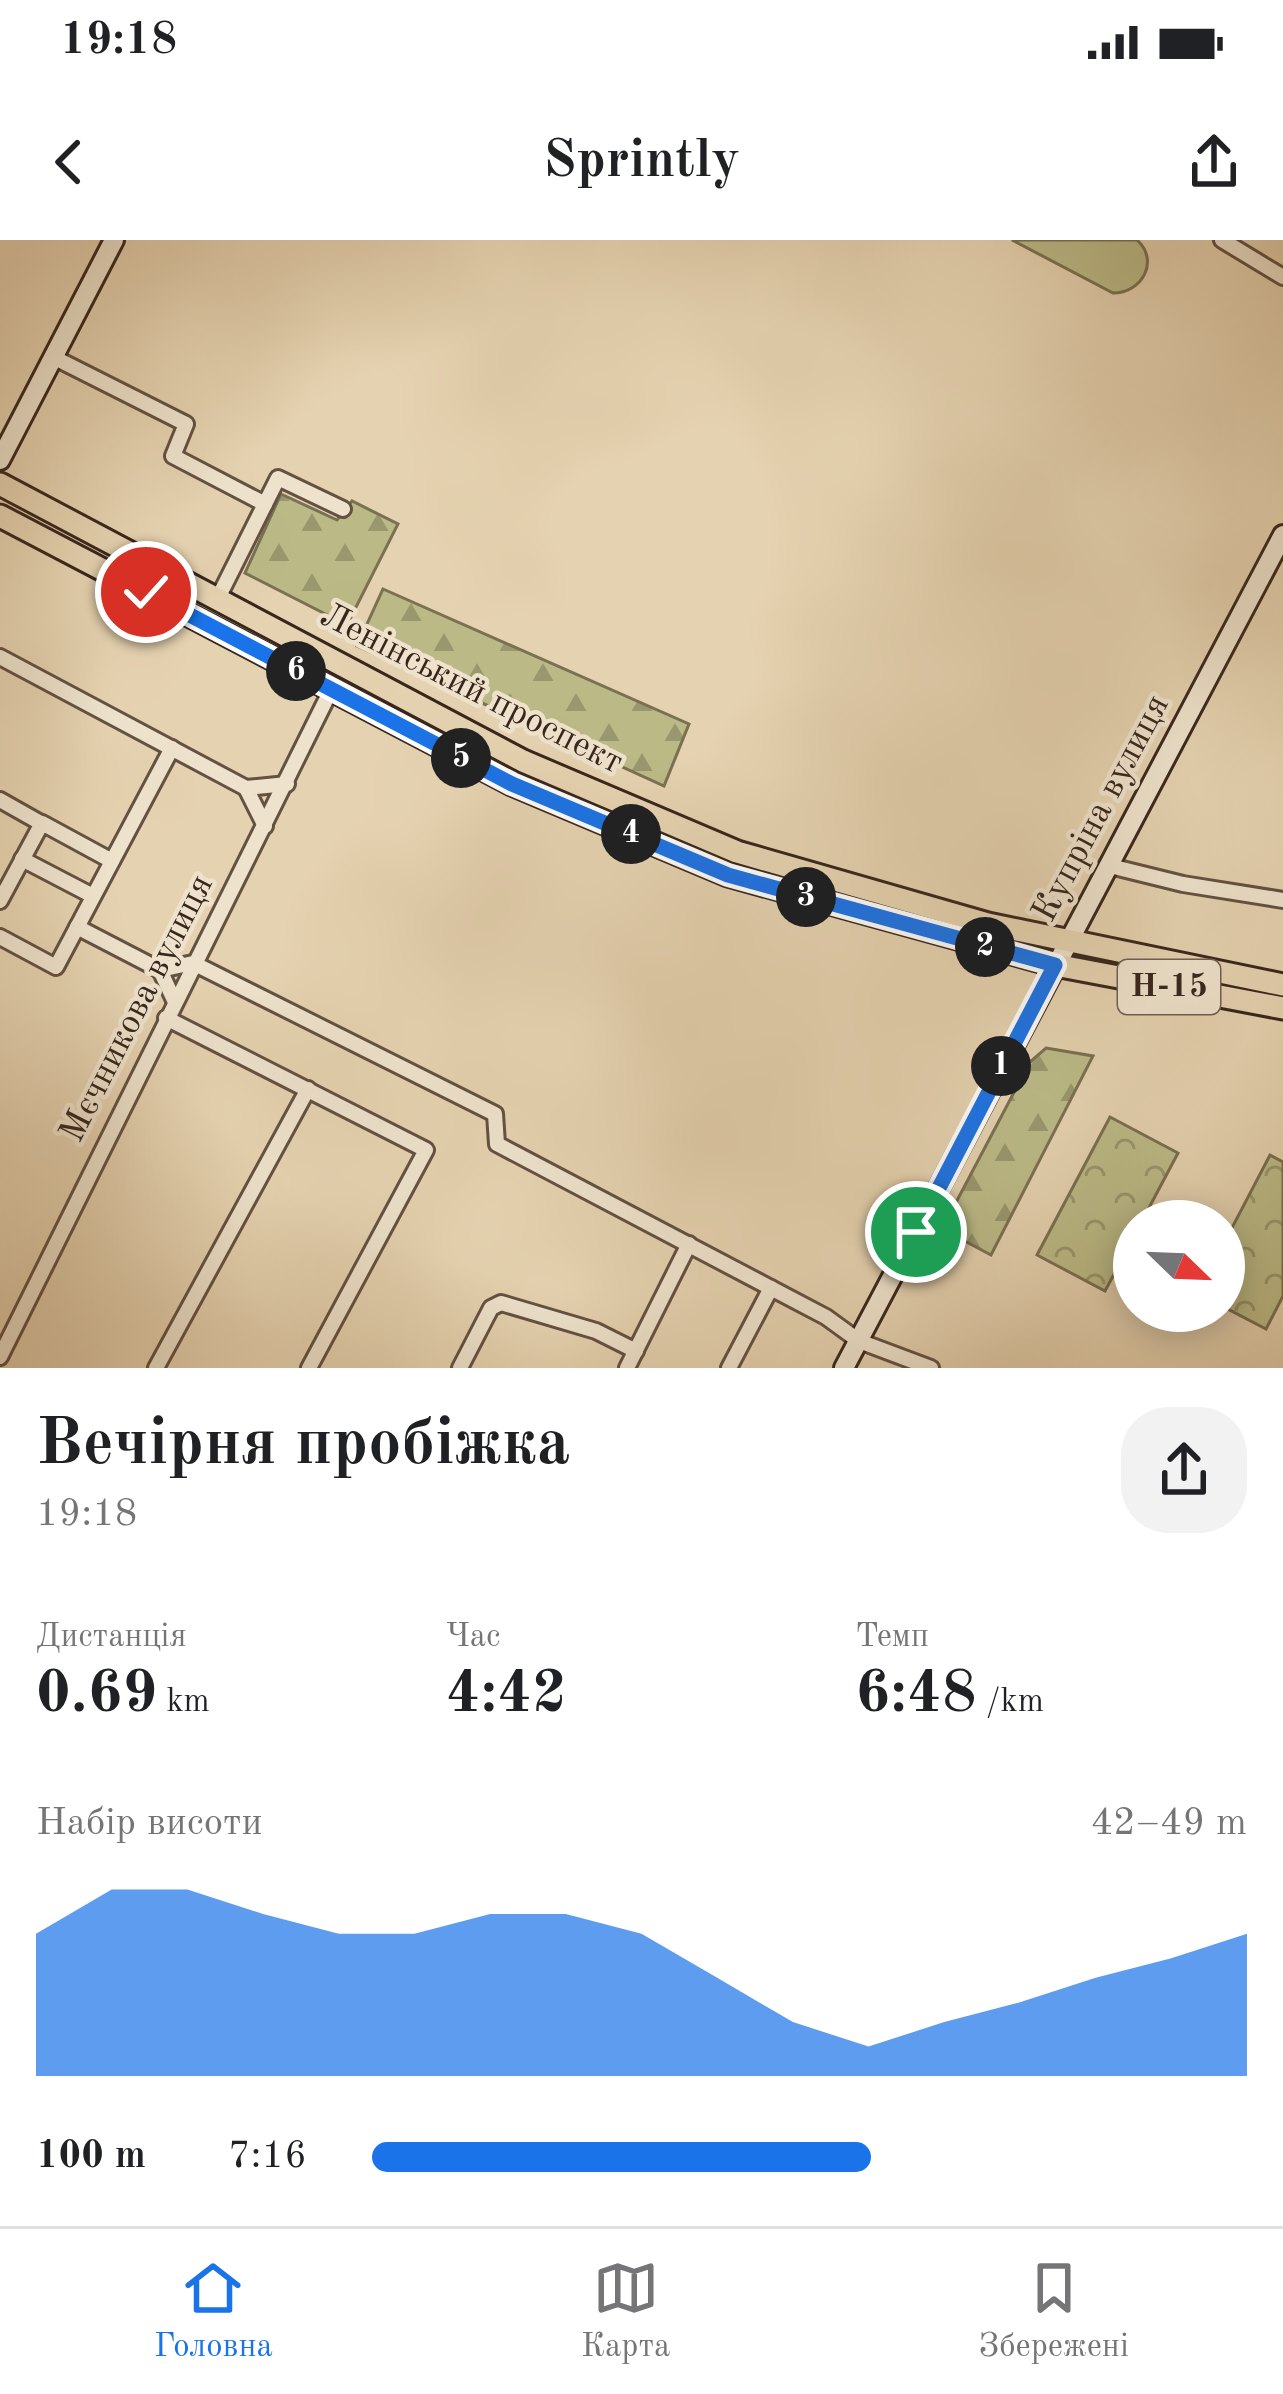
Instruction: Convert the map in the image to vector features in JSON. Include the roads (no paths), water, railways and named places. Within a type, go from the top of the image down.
[{"type":"main road","points":[[0,460],[114,240]]},
{"type":"main road","name":"Ленінський проспект","points":[[0,484],[523,761],[737,852],[988,924],[1283,985]]},
{"type":"main road","name":"Ленінський проспект","points":[[0,515],[512,784],[728,875],[1055,965],[1283,1008]]},
{"type":"main road","points":[[53,544],[66,518]]},
{"type":"main road","name":"Купріна вулиця","points":[[844,1368],[1283,535]]},
{"type":"street","points":[[1222,240],[1283,277]]},
{"type":"street","points":[[53,357],[186,424],[173,456],[265,504]]},
{"type":"street","points":[[218,598],[278,478],[343,508]]},
{"type":"street","points":[[0,658],[246,788],[287,784]]},
{"type":"street","name":"Мєчникова вулиця","points":[[0,1357],[332,690]]},
{"type":"street","points":[[0,937],[56,967],[172,748]]},
{"type":"street","points":[[246,788],[265,826]]},
{"type":"street","points":[[0,800],[112,861]]},
{"type":"street","points":[[2,891],[42,823],[46,826]]},
{"type":"street","points":[[22,860],[93,896]]},
{"type":"street","points":[[1110,866],[1283,900]]},
{"type":"street","points":[[77,927],[160,970],[175,1000]]},
{"type":"street","points":[[160,970],[193,962],[496,1114],[497,1144],[826,1317],[859,1340],[931,1368]]},
{"type":"street","points":[[166,1018],[426,1150],[309,1368]]},
{"type":"street","points":[[156,1368],[308,1089]]},
{"type":"street","points":[[627,1368],[689,1244]]},
{"type":"street","points":[[729,1368],[771,1288]]},
{"type":"street","points":[[460,1368],[491,1308],[501,1303],[596,1331],[636,1351]]}]
